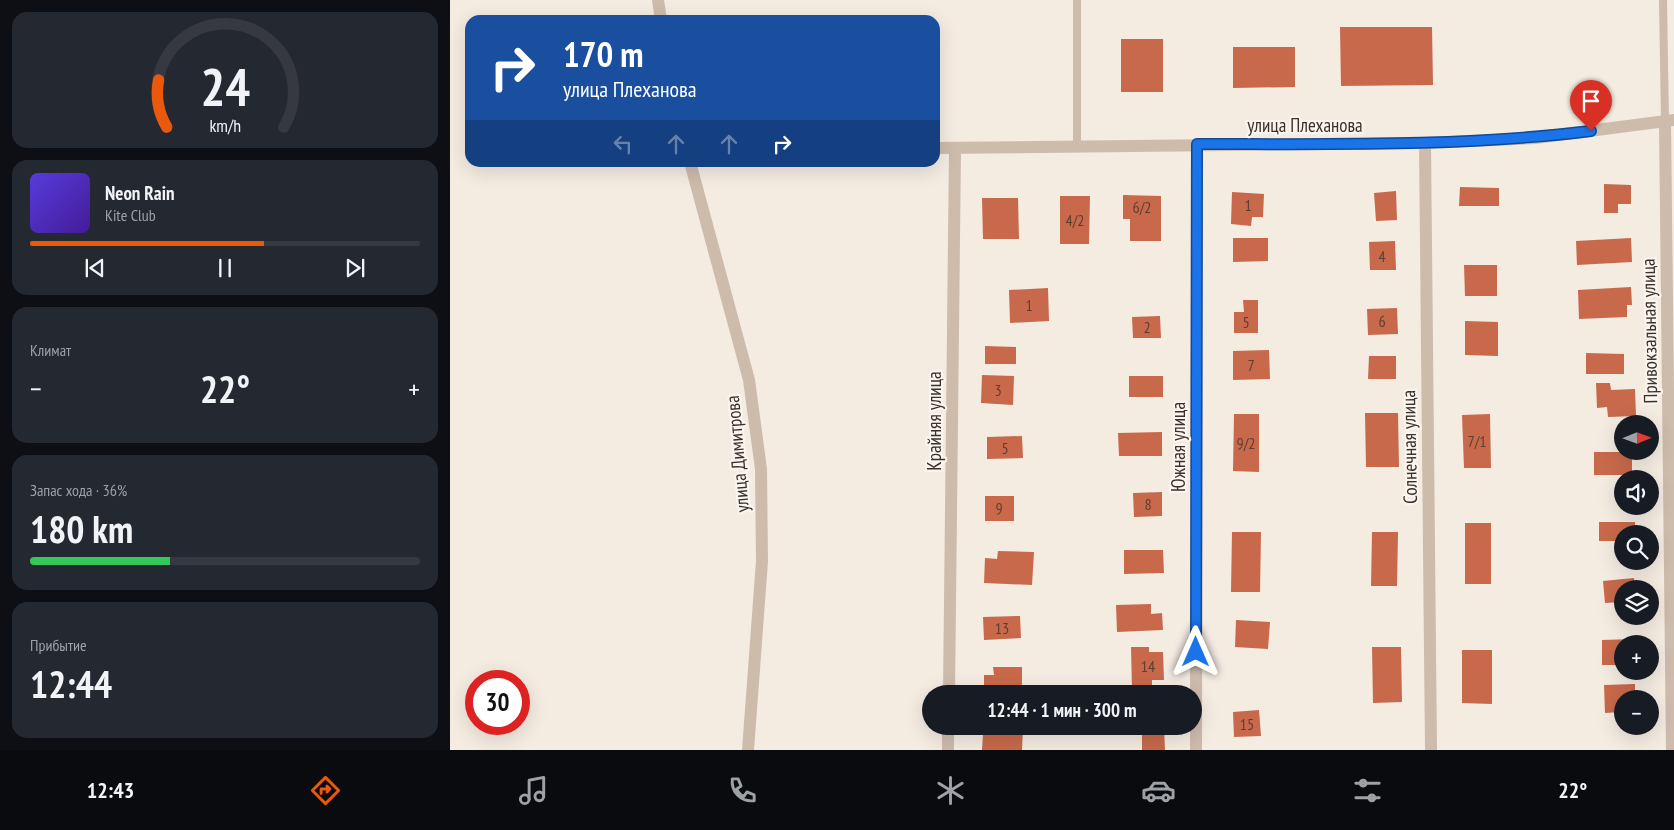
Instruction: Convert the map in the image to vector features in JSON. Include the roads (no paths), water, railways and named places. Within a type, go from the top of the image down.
[{"type":"street","points":[[658,0],[660,15]]},
{"type":"street","name":"улица Плеханова","points":[[940,148],[1425,143],[1535,138],[1670,121]]},
{"type":"street","name":"Привокзальная улица","points":[[1670,121],[1672,750]]},
{"type":"street","name":"Солнечная улица","points":[[1425,143],[1432,750]]},
{"type":"street","name":"Южная улица","points":[[1196,750],[1197,144]]},
{"type":"street","name":"Крайняя улица","points":[[949,685],[955,149]]},
{"type":"street","name":"улица Димитрова","points":[[691,167],[749,380],[761,469],[762,561],[748,750]]},
{"type":"street","points":[[948,735],[948,750]]},
{"type":"lane","points":[[1077,0],[1077,146]]},
{"type":"lane","points":[[1663,0],[1670,121]]}]
